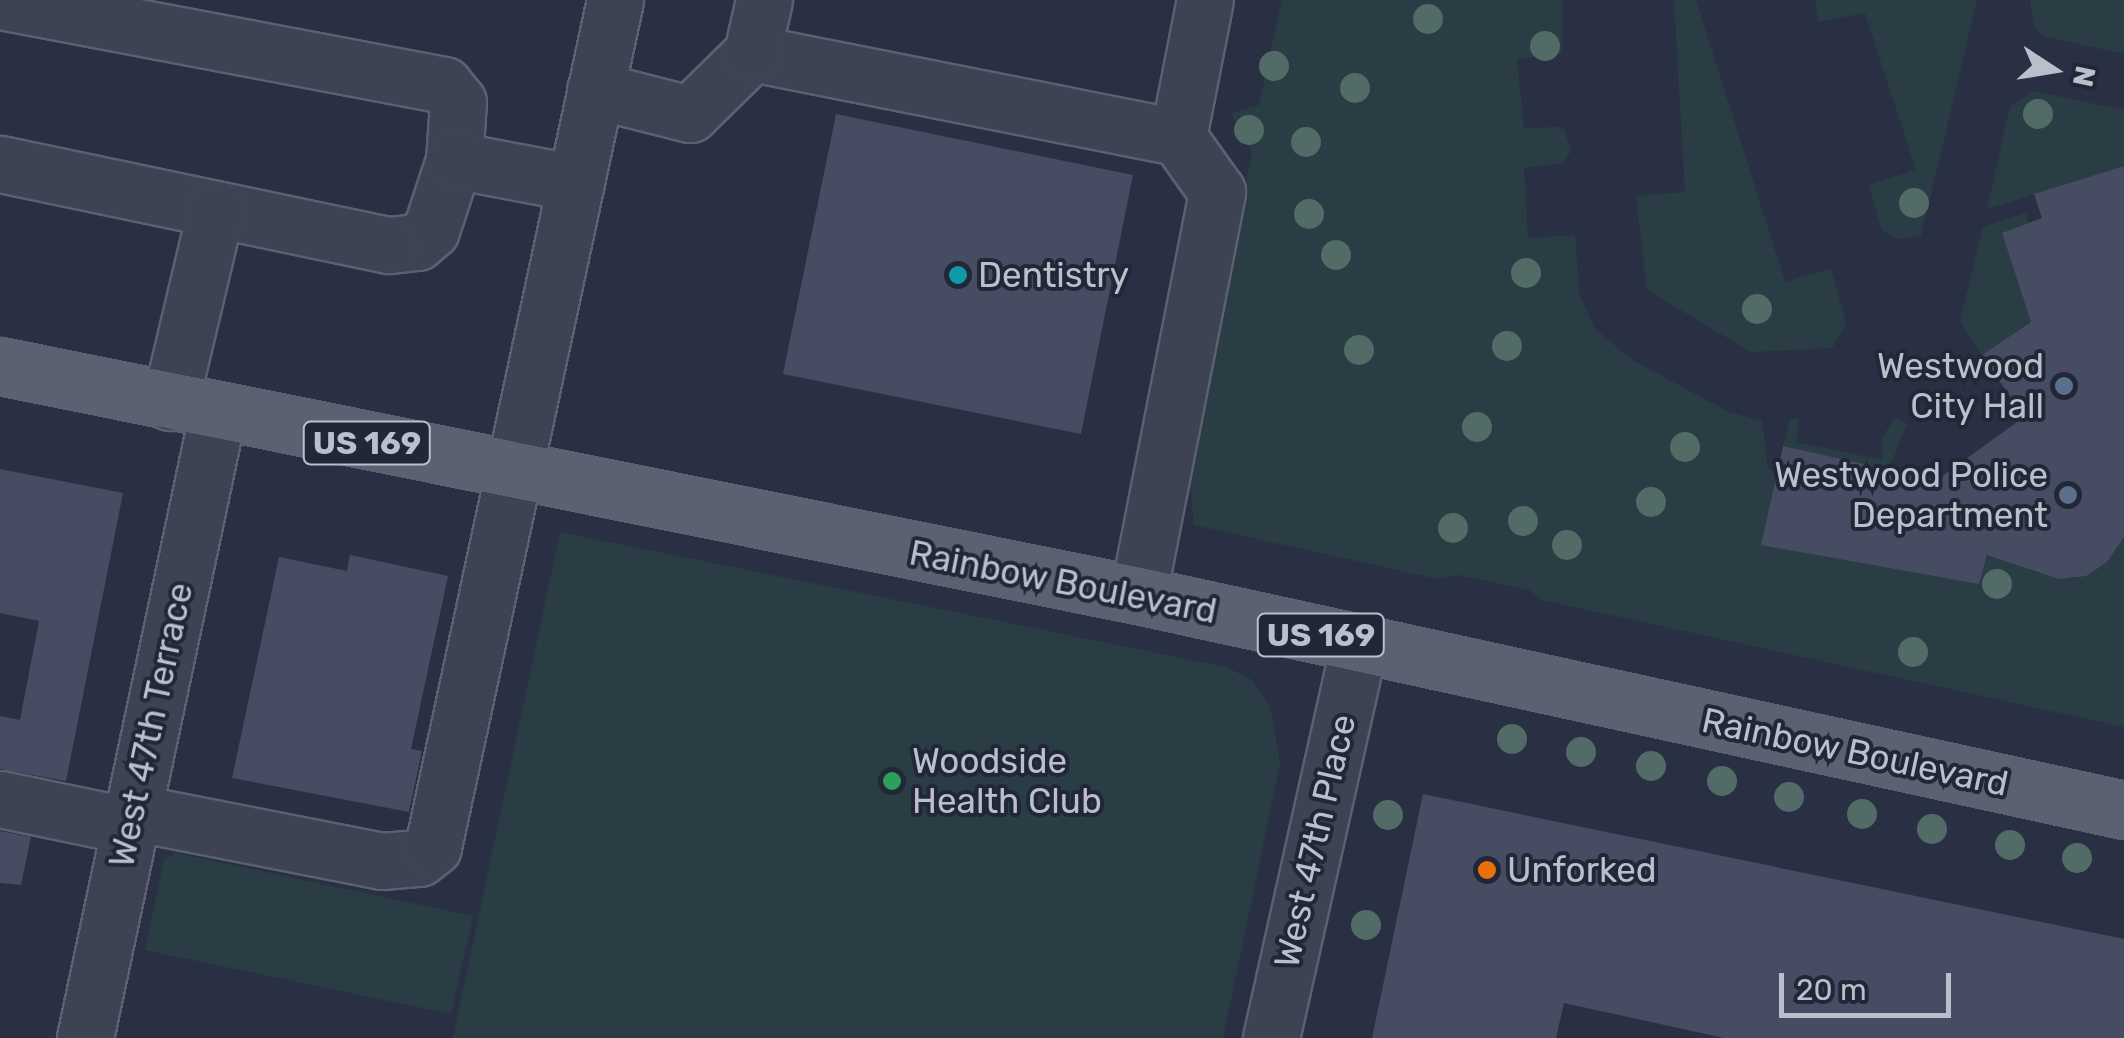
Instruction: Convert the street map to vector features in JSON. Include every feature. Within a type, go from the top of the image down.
[{"type":"main road","name":"Rainbow Boulevard","points":[[0,366],[516,474],[1138,595],[2124,810]]},
{"type":"street","points":[[0,798],[382,861],[420,858],[432,847],[516,474],[614,0]]},
{"type":"street","points":[[596,90],[690,114],[752,53],[764,0]]},
{"type":"street","points":[[1178,137],[1205,0]]},
{"type":"street","points":[[0,1],[444,85],[458,102],[454,160],[431,230],[417,242],[388,246],[0,164]]},
{"type":"street","points":[[752,53],[1178,137],[1218,192],[1138,595]]},
{"type":"street","points":[[454,160],[576,182]]},
{"type":"street","name":"West 47th Terrace","points":[[85,1038],[131,819],[194,407],[216,209]]},
{"type":"street","name":"West 47th Place","points":[[1271,1038],[1359,643]]},
{"type":"shaded area","points":[[1282,0],[1563,0],[1562,54],[1517,59],[1524,128],[1563,127],[1571,151],[1563,163],[1524,168],[1528,238],[1575,235],[1579,292],[1594,328],[1632,360],[1729,412],[1762,421],[1768,469],[1777,472],[1762,544],[1979,583],[1988,553],[1994,558],[2007,549],[2031,571],[2073,579],[2107,562],[2124,537],[2124,727],[1542,600],[1529,590],[1458,575],[1438,579],[1194,525],[1188,465],[1252,153],[1231,113],[1259,105]]},
{"type":"shaded area","points":[[1674,0],[1696,0],[1785,282],[1831,269],[1846,323],[1832,348],[1751,352],[1647,290],[1636,196],[1685,192]]},
{"type":"shaded area","points":[[1815,0],[1977,0],[1921,236],[1900,239],[1882,231],[1869,185],[1916,170],[1865,13],[1818,22]]},
{"type":"shaded area","points":[[2030,0],[2124,0],[2124,54],[2043,36],[2034,27]]},
{"type":"shaded area","points":[[2033,91],[2124,110],[2124,166],[1987,209],[2010,107]]},
{"type":"shaded area","points":[[2026,213],[2029,223],[2002,233],[2031,322],[1982,355],[1960,321],[1983,227]]},
{"type":"shaded area","points":[[1895,417],[1907,424],[1889,469],[1783,446],[1790,419],[1799,418],[1796,442],[1882,460],[1882,438]]},
{"type":"shaded area","name":"Woodside Health Club","points":[[560,532],[1226,667],[1252,680],[1270,706],[1280,764],[1223,1038],[453,1038]]},
{"type":"shaded area","points":[[176,853],[473,916],[451,1014],[145,950],[164,859]]},
{"type":"building","name":"Dentistry","points":[[836,114],[1133,175],[1081,434],[783,374]]},
{"type":"building","name":"Westwood City Hall","points":[[2124,166],[2124,537],[2107,562],[2086,576],[2059,579],[1987,555],[1979,584],[1761,545],[1783,446],[1937,480],[2024,417],[1982,355],[2031,322],[2002,233],[2042,218],[2034,194]]},
{"type":"building","points":[[0,469],[123,493],[66,781],[0,769],[0,716],[20,720],[39,621],[0,613]]},
{"type":"building","points":[[350,555],[448,576],[411,749],[422,751],[409,812],[232,778],[279,557],[347,571]]},
{"type":"building","points":[[1423,794],[2124,939],[2124,1038],[1724,1038],[1564,1003],[1556,1038],[1372,1038]]},
{"type":"building","points":[[0,831],[31,837],[21,885],[0,883]]},
{"type":"place","name":"Dentistry","points":[[958,275]]},
{"type":"place","name":"Westwood City Hall","points":[[2064,386]]},
{"type":"place","name":"Westwood Police Department","points":[[2068,495]]},
{"type":"place","name":"Woodside Health Club","points":[[892,781]]},
{"type":"place","name":"Unforked","points":[[1487,870]]}]
